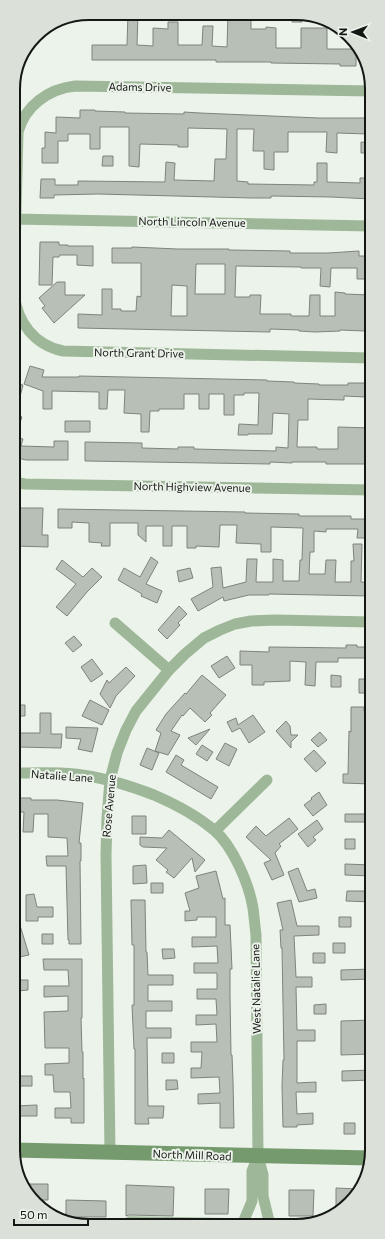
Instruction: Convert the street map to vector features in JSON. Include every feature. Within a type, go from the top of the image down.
[{"type":"street","name":"Adams Drive","points":[[20,125],[26,114],[45,96],[60,88],[75,86],[365,91]]},
{"type":"street","name":"North Lincoln Avenue","points":[[20,219],[365,226]]},
{"type":"street","name":"North Grant Drive","points":[[20,316],[23,323],[40,342],[52,348],[69,352],[365,358]]},
{"type":"street","name":"North Highview Avenue","points":[[20,483],[365,490]]},
{"type":"street","name":"Rose Avenue","points":[[110,1152],[106,854],[107,818],[110,780],[117,753],[130,723],[136,711],[169,670],[204,638],[220,630],[235,624],[251,621],[365,622]]},
{"type":"street","points":[[115,623],[169,670]]},
{"type":"street","name":"Natalie Lane","points":[[20,773],[75,774],[110,780]]},
{"type":"street","name":"West Natalie Lane","points":[[110,780],[167,801],[187,812],[215,831],[228,846],[245,880],[253,907],[256,935],[258,1156],[263,1175],[263,1196],[269,1219]]},
{"type":"street","points":[[215,831],[267,780]]},
{"type":"street","name":"North Mill Road","points":[[20,1150],[365,1158]]},
{"type":"street","name":"West Natalie Lane","points":[[245,1219],[252,1201],[252,1171],[258,1156]]},
{"type":"building","points":[[128,20],[138,20],[137,45],[153,46],[153,28],[168,29],[168,22],[178,22],[178,45],[202,45],[203,26],[213,26],[212,46],[227,47],[228,20],[251,20],[251,29],[266,29],[266,27],[276,28],[276,48],[301,48],[301,28],[327,28],[327,49],[333,49],[333,52],[354,52],[356,55],[356,66],[340,66],[340,64],[271,62],[216,62],[216,60],[92,60],[92,45],[127,45]]},
{"type":"building","points":[[292,20],[302,20],[302,22],[292,22]]},
{"type":"building","points":[[80,110],[95,110],[125,113],[184,114],[184,112],[319,118],[365,118],[365,134],[337,133],[337,153],[326,152],[327,132],[288,132],[288,152],[274,152],[274,170],[264,169],[264,151],[253,151],[254,129],[237,129],[237,181],[248,182],[248,184],[314,185],[314,182],[317,182],[317,163],[327,163],[327,182],[360,183],[360,178],[365,178],[365,199],[271,196],[271,198],[252,198],[98,194],[54,195],[54,198],[40,198],[41,179],[55,179],[55,185],[78,185],[78,181],[165,182],[166,162],[175,163],[174,180],[214,181],[215,159],[226,159],[227,129],[188,128],[188,147],[178,147],[178,145],[140,144],[139,167],[129,166],[129,127],[100,127],[100,149],[90,149],[90,134],[68,134],[68,141],[58,141],[58,163],[42,163],[42,148],[45,148],[45,132],[56,133],[56,117],[80,118]]},
{"type":"building","points":[[361,142],[365,142],[365,153],[361,153]]},
{"type":"building","points":[[103,156],[113,156],[113,166],[102,166]]},
{"type":"building","points":[[40,242],[59,242],[59,245],[68,246],[93,246],[93,266],[77,265],[77,255],[60,255],[59,257],[53,257],[52,285],[39,285]]},
{"type":"building","points":[[112,248],[229,249],[290,251],[290,253],[359,251],[359,256],[365,256],[365,279],[357,279],[357,268],[331,268],[330,287],[320,286],[321,268],[236,266],[235,297],[261,295],[260,314],[291,314],[291,316],[309,316],[310,295],[320,295],[320,316],[335,316],[335,292],[365,295],[365,331],[340,330],[315,332],[270,329],[270,332],[78,328],[78,314],[102,315],[102,289],[112,289],[112,309],[121,309],[121,311],[136,311],[137,296],[141,297],[141,263],[112,263]],"holes":[[[196,264],[225,264],[225,294],[195,294]],[[172,285],[187,286],[187,316],[171,316]]]},
{"type":"building","points":[[57,282],[65,282],[65,295],[85,295],[54,323],[42,308],[45,306],[39,298]]},
{"type":"building","points":[[30,366],[44,370],[42,377],[79,376],[267,380],[319,385],[348,385],[348,383],[365,383],[365,397],[344,396],[344,400],[308,399],[308,420],[298,420],[297,447],[338,449],[338,427],[365,428],[365,464],[326,464],[326,462],[270,462],[270,464],[85,461],[85,442],[142,443],[142,448],[178,449],[178,447],[194,447],[194,449],[276,451],[276,447],[288,448],[289,414],[273,413],[272,434],[238,435],[239,424],[258,425],[259,393],[234,395],[234,415],[224,415],[224,394],[209,394],[209,409],[199,409],[199,394],[184,394],[184,409],[159,409],[159,411],[150,411],[149,432],[141,432],[141,414],[124,413],[125,390],[108,390],[107,409],[99,409],[99,392],[52,391],[52,409],[43,409],[43,391],[24,384]]},
{"type":"building","points":[[20,384],[23,385],[20,397]]},
{"type":"building","points":[[65,421],[90,421],[90,432],[65,432]]},
{"type":"building","points":[[20,438],[23,439],[21,446],[54,447],[54,441],[68,441],[68,460],[26,460],[20,458]]},
{"type":"building","points":[[20,508],[43,508],[42,535],[48,535],[48,547],[20,546]]},
{"type":"building","points":[[58,509],[245,512],[299,514],[299,516],[351,516],[351,519],[365,519],[365,538],[357,538],[358,529],[326,529],[326,532],[314,531],[314,552],[310,552],[309,574],[325,574],[326,560],[336,560],[335,582],[351,582],[351,561],[354,561],[353,544],[362,544],[361,582],[365,582],[365,596],[269,594],[249,595],[224,601],[223,597],[198,611],[191,599],[213,587],[211,568],[221,567],[223,588],[246,582],[247,559],[257,559],[256,582],[273,582],[273,559],[283,560],[283,581],[299,581],[300,560],[302,560],[303,528],[271,527],[271,552],[261,552],[261,544],[236,543],[237,525],[220,525],[219,547],[196,546],[196,548],[187,548],[187,526],[172,526],[172,546],[163,546],[163,526],[146,526],[146,542],[138,535],[138,523],[110,523],[110,546],[101,546],[102,543],[89,542],[89,523],[72,522],[72,528],[58,528]]},
{"type":"building","points":[[151,557],[158,562],[146,584],[162,591],[157,603],[141,596],[142,594],[118,580],[124,568],[140,577]]},
{"type":"building","points":[[62,560],[83,577],[92,568],[102,577],[67,616],[56,607],[76,584],[56,569]]},
{"type":"building","points":[[190,568],[193,578],[179,582],[177,571]]},
{"type":"building","points":[[179,606],[187,614],[178,623],[180,625],[167,639],[158,630]]},
{"type":"building","points":[[74,636],[82,645],[73,652],[65,643]]},
{"type":"building","points":[[346,645],[365,647],[365,658],[338,658],[338,662],[316,662],[315,686],[305,685],[306,662],[290,661],[290,681],[264,682],[264,685],[252,685],[252,665],[240,665],[240,651],[269,652],[269,647],[346,648]]},
{"type":"building","points":[[227,656],[235,668],[219,678],[211,666]]},
{"type":"building","points":[[92,659],[103,674],[91,682],[81,667]]},
{"type":"building","points":[[126,667],[135,676],[116,696],[110,708],[100,694],[107,680],[109,683]]},
{"type":"building","points":[[202,675],[226,695],[210,713],[212,715],[205,722],[190,708],[183,716],[182,715],[171,731],[180,735],[168,755],[155,751],[161,733],[156,730],[166,714]]},
{"type":"building","points":[[331,675],[341,676],[341,687],[331,687]]},
{"type":"building","points":[[359,679],[365,679],[365,693],[359,693]]},
{"type":"building","points":[[90,700],[109,710],[102,725],[82,716]]},
{"type":"building","points":[[20,705],[25,705],[25,716],[20,716]]},
{"type":"building","points":[[351,707],[364,707],[365,784],[343,783],[343,774],[348,774],[349,731],[351,732]]},
{"type":"building","points":[[40,713],[51,713],[51,734],[62,734],[61,748],[20,747],[20,733],[40,733]]},
{"type":"building","points":[[253,715],[265,732],[249,743],[240,728],[232,732],[227,722],[236,718],[238,725]]},
{"type":"building","points":[[286,721],[290,726],[291,735],[298,735],[291,742],[291,748],[276,731]]},
{"type":"building","points":[[66,727],[98,728],[92,752],[78,749],[81,739],[66,738]]},
{"type":"building","points":[[210,729],[196,745],[188,738]]},
{"type":"building","points":[[320,732],[327,740],[318,747],[311,740]]},
{"type":"building","points":[[225,743],[237,749],[229,766],[216,759]]},
{"type":"building","points":[[202,745],[213,752],[207,761],[196,754]]},
{"type":"building","points":[[147,748],[159,753],[152,770],[140,765]]},
{"type":"building","points":[[314,750],[326,763],[316,772],[304,759]]},
{"type":"building","points":[[176,755],[184,760],[181,765],[218,787],[211,799],[166,772]]},
{"type":"building","points":[[319,792],[327,805],[313,816],[304,805]]},
{"type":"building","points":[[20,798],[83,803],[79,843],[81,843],[81,944],[69,944],[68,940],[66,866],[47,866],[46,856],[68,856],[67,838],[48,837],[48,814],[34,814],[33,832],[23,832],[24,812],[20,812]]},
{"type":"building","points":[[345,814],[365,814],[365,822],[345,822]]},
{"type":"building","points":[[132,816],[146,816],[146,834],[132,834]]},
{"type":"building","points":[[289,818],[298,829],[279,844],[281,846],[275,853],[284,875],[272,880],[264,863],[271,860],[246,837],[256,826],[266,836]]},
{"type":"building","points":[[317,820],[323,829],[313,837],[316,840],[308,847],[298,834]]},
{"type":"building","points":[[169,830],[205,860],[195,872],[192,858],[174,878],[166,872],[168,870],[156,860],[167,848],[143,847],[140,845],[140,837],[162,838]]},
{"type":"building","points":[[345,839],[355,839],[355,849],[345,849]]},
{"type":"building","points":[[345,864],[365,865],[365,876],[345,875]]},
{"type":"building","points":[[146,865],[147,883],[133,884],[133,866]]},
{"type":"building","points":[[298,868],[307,891],[315,889],[317,898],[299,902],[288,872]]},
{"type":"building","points":[[216,871],[223,899],[225,898],[225,925],[230,925],[232,969],[230,969],[231,1055],[234,1128],[220,1128],[220,1103],[198,1104],[198,1094],[220,1093],[219,1077],[191,1078],[191,1068],[201,1068],[202,1052],[191,1052],[191,1042],[217,1042],[216,1024],[196,1025],[196,1015],[217,1015],[216,999],[197,999],[197,989],[217,989],[217,973],[194,973],[194,963],[218,963],[217,946],[192,947],[192,937],[216,937],[216,917],[197,917],[197,920],[185,921],[185,911],[190,911],[185,893],[199,888],[196,876]]},
{"type":"building","points":[[151,883],[163,883],[163,893],[151,893]]},
{"type":"building","points":[[347,891],[365,891],[365,902],[346,901]]},
{"type":"building","points":[[34,894],[37,907],[53,907],[53,917],[38,917],[38,921],[26,921],[26,895]]},
{"type":"building","points":[[131,900],[145,900],[148,975],[173,975],[173,985],[148,985],[148,1001],[172,1001],[172,1011],[146,1011],[146,1028],[171,1028],[171,1038],[147,1038],[148,1106],[164,1106],[163,1118],[148,1118],[149,1124],[135,1124],[135,1049],[132,1005],[134,1005],[134,945],[132,945]]},
{"type":"building","points":[[291,900],[297,926],[319,926],[319,935],[294,936],[296,977],[312,977],[312,987],[296,987],[297,1030],[315,1030],[315,1041],[297,1041],[297,1083],[316,1082],[316,1092],[296,1092],[297,1114],[313,1113],[313,1124],[297,1125],[297,1127],[283,1127],[282,1086],[284,1060],[282,948],[280,930],[283,930],[277,903]]},
{"type":"building","points":[[339,917],[351,917],[351,927],[339,927]]},
{"type":"building","points":[[20,925],[29,955],[20,957]]},
{"type":"building","points":[[42,934],[53,934],[53,944],[42,944]]},
{"type":"building","points":[[333,943],[345,943],[345,953],[333,953]]},
{"type":"building","points":[[162,949],[174,949],[175,958],[163,959]]},
{"type":"building","points":[[313,953],[325,953],[325,963],[313,963]]},
{"type":"building","points":[[43,959],[82,959],[81,1018],[83,1079],[84,1078],[84,1123],[71,1123],[71,1118],[55,1118],[55,1108],[71,1108],[70,1092],[54,1092],[53,1075],[45,1075],[45,1064],[69,1063],[69,1048],[45,1048],[44,1012],[68,1011],[68,996],[44,997],[44,986],[69,986],[68,970],[44,970]]},
{"type":"building","points":[[365,969],[365,979],[341,980],[341,970]]},
{"type":"building","points":[[20,980],[28,980],[28,990],[20,991]]},
{"type":"building","points":[[326,1004],[326,1014],[314,1014],[314,1005]]},
{"type":"building","points":[[365,1020],[365,1054],[341,1055],[341,1021]]},
{"type":"building","points":[[162,1053],[174,1053],[174,1063],[162,1063]]},
{"type":"building","points":[[365,1070],[365,1080],[342,1081],[342,1071]]},
{"type":"building","points":[[20,1076],[32,1076],[32,1086],[20,1086]]},
{"type":"building","points":[[166,1080],[177,1080],[178,1089],[166,1090]]},
{"type":"building","points":[[37,1105],[37,1116],[20,1116],[20,1106]]},
{"type":"building","points":[[344,1123],[355,1123],[355,1134],[344,1134]]},
{"type":"building","points":[[29,1184],[48,1184],[48,1200],[40,1199]]},
{"type":"building","points":[[126,1185],[174,1187],[173,1216],[126,1216]]},
{"type":"building","points":[[336,1188],[353,1189],[348,1195],[336,1206]]},
{"type":"building","points":[[205,1189],[229,1189],[228,1214],[205,1214]]},
{"type":"building","points":[[289,1190],[314,1190],[313,1216],[289,1216]]},
{"type":"building","points":[[66,1200],[106,1201],[106,1217],[73,1217],[66,1215]]}]
